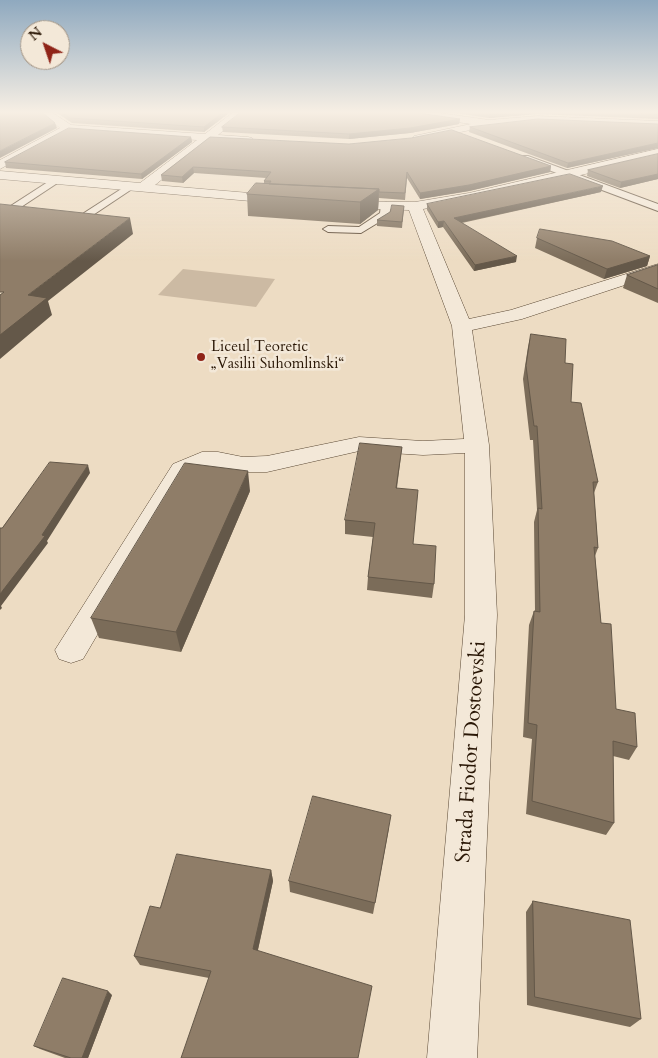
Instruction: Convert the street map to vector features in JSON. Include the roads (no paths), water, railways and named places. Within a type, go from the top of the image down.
[{"type":"street","points":[[135,187],[170,162]]},
{"type":"street","points":[[323,203],[401,206],[469,197],[617,162]]},
{"type":"street","points":[[0,175],[296,201]]},
{"type":"street","name":"Strada Fiodor Dostoevski","points":[[401,206],[462,326],[477,445],[481,615],[452,1058]]},
{"type":"street","points":[[462,326],[515,315],[658,269]]},
{"type":"street","points":[[71,650],[182,470],[196,460],[219,458],[253,465],[282,461],[329,448],[362,444],[425,448],[477,445]]},
{"type":"lane","points":[[536,162],[658,208]]},
{"type":"lane","points":[[11,209],[57,180]]},
{"type":"lane","points":[[90,213],[135,187]]},
{"type":"lane","points":[[328,229],[361,230],[401,206]]},
{"type":"place","name":"Liceul Teoretic „Vasilii Suhomlinski“","points":[[201,357]]}]
